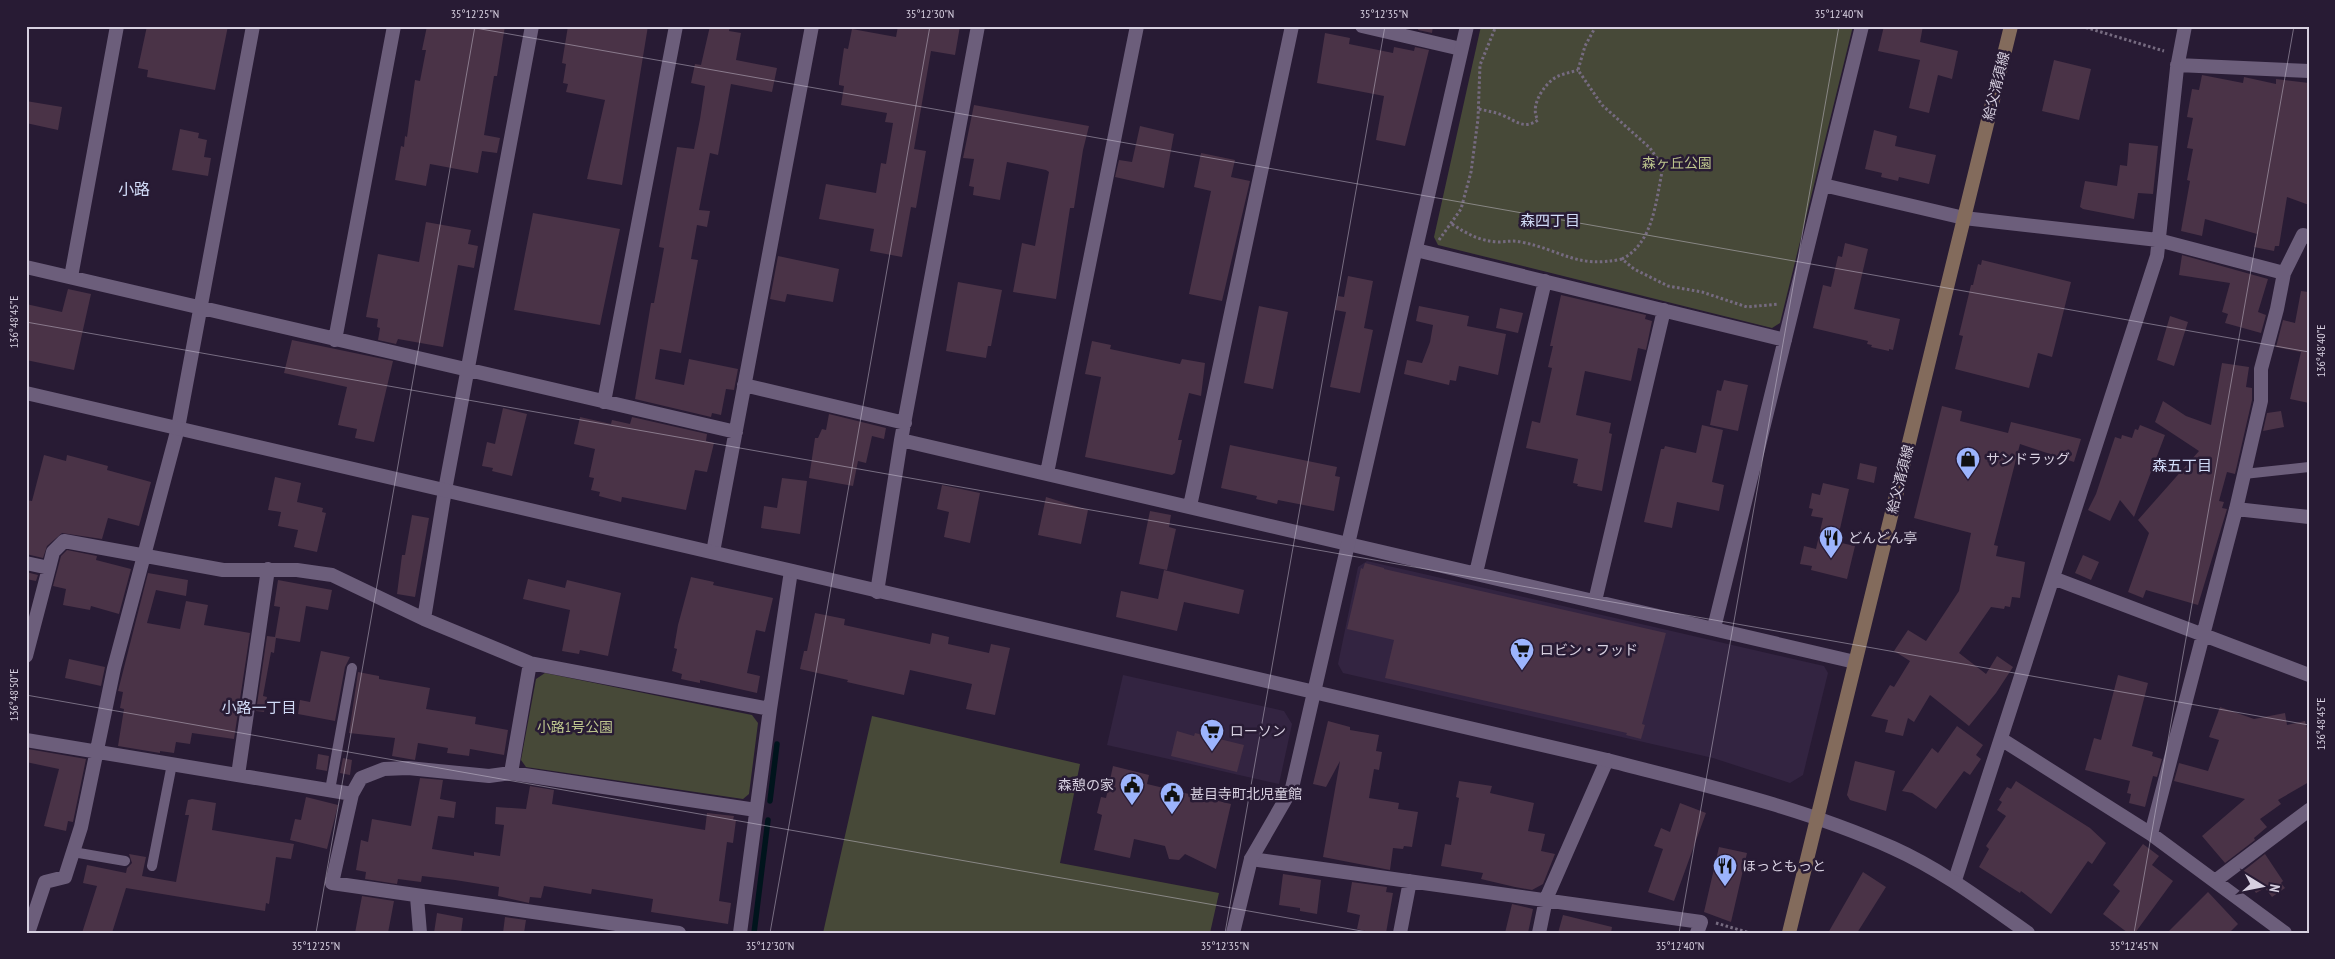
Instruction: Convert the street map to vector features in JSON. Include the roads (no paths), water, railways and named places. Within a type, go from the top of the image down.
[{"type":"main road","name":"給父清須線","points":[[1789,933],[2011,26]]},
{"type":"street","points":[[71,277],[117,26]]},
{"type":"street","points":[[28,933],[45,882],[65,877],[81,827],[114,668],[178,428],[253,26]]},
{"type":"street","points":[[336,340],[394,26]]},
{"type":"street","points":[[424,619],[445,490],[532,26]]},
{"type":"street","points":[[604,402],[676,26]]},
{"type":"street","points":[[713,552],[812,26]]},
{"type":"street","points":[[877,592],[904,422],[978,26]]},
{"type":"street","points":[[1047,474],[1137,26]]},
{"type":"street","points":[[1190,506],[1292,26]]},
{"type":"street","points":[[1362,26],[1461,49]]},
{"type":"street","points":[[1233,933],[1251,859],[1292,788],[1466,26]]},
{"type":"street","points":[[1714,628],[1862,26]]},
{"type":"street","points":[[1955,880],[2157,256],[2178,61],[2185,26]]},
{"type":"street","points":[[2178,61],[2309,71]]},
{"type":"street","points":[[1823,185],[1964,218],[2158,240],[2284,273]]},
{"type":"street","points":[[2151,834],[2236,509],[2261,401],[2261,370],[2284,273],[2303,235],[2309,237]]},
{"type":"street","points":[[1416,250],[1785,340]]},
{"type":"street","points":[[26,267],[736,432]]},
{"type":"street","points":[[1476,573],[1545,281]]},
{"type":"street","points":[[1594,601],[1664,310]]},
{"type":"street","points":[[744,386],[904,422]]},
{"type":"street","points":[[26,393],[1607,760],[1722,789],[1816,818],[1894,848],[1955,880],[2028,933]]},
{"type":"street","points":[[901,440],[1347,542],[1855,662]]},
{"type":"street","points":[[2236,509],[2309,517]]},
{"type":"street","points":[[26,656],[53,552],[64,541],[223,570],[297,570],[332,575],[424,619],[530,663],[770,709]]},
{"type":"street","points":[[26,563],[49,568]]},
{"type":"street","points":[[238,775],[268,569]]},
{"type":"street","points":[[740,933],[770,709],[791,571]]},
{"type":"street","points":[[2053,578],[2309,675]]},
{"type":"street","points":[[511,774],[530,663]]},
{"type":"street","points":[[2001,739],[2151,834],[2284,933]]},
{"type":"street","points":[[26,740],[352,794]]},
{"type":"street","points":[[1539,933],[1546,899],[1607,760]]},
{"type":"street","points":[[679,933],[417,897],[332,883],[352,794],[361,778],[384,769],[408,768],[489,776],[511,774],[756,810]]},
{"type":"street","points":[[2215,881],[2309,810]]},
{"type":"street","points":[[1251,859],[1546,899],[1699,928]]},
{"type":"street","points":[[1400,933],[1410,881]]},
{"type":"street","points":[[417,897],[420,933]]},
{"type":"lane","points":[[2244,474],[2309,467]]},
{"type":"lane","points":[[330,790],[352,668]]},
{"type":"lane","points":[[152,866],[172,764]]},
{"type":"lane","points":[[73,852],[125,861]]},
{"type":"waterway","points":[[770,801],[777,744]]},
{"type":"waterway","points":[[754,933],[768,820]]},
{"type":"place","name":"サンドラッグ","points":[[1968,480]]},
{"type":"place","name":"どんどん亭","points":[[1831,559]]},
{"type":"place","name":"ロビン・フッド","points":[[1522,671]]},
{"type":"place","name":"ローソン","points":[[1212,752]]},
{"type":"place","name":"森憩の家","points":[[1132,806]]},
{"type":"place","name":"甚目寺町北児童館","points":[[1172,815]]},
{"type":"place","name":"ほっともっと","points":[[1725,887]]},
{"type":"district","name":"小路","points":[[134,189]]},
{"type":"district","name":"森四丁目","points":[[1550,220]]},
{"type":"district","name":"森五丁目","points":[[2182,465]]},
{"type":"district","name":"小路一丁目","points":[[259,707]]},
{"type":"park label","name":"森ヶ丘公園","points":[[1677,163]]},
{"type":"park label","name":"小路1号公園","points":[[575,727]]}]
